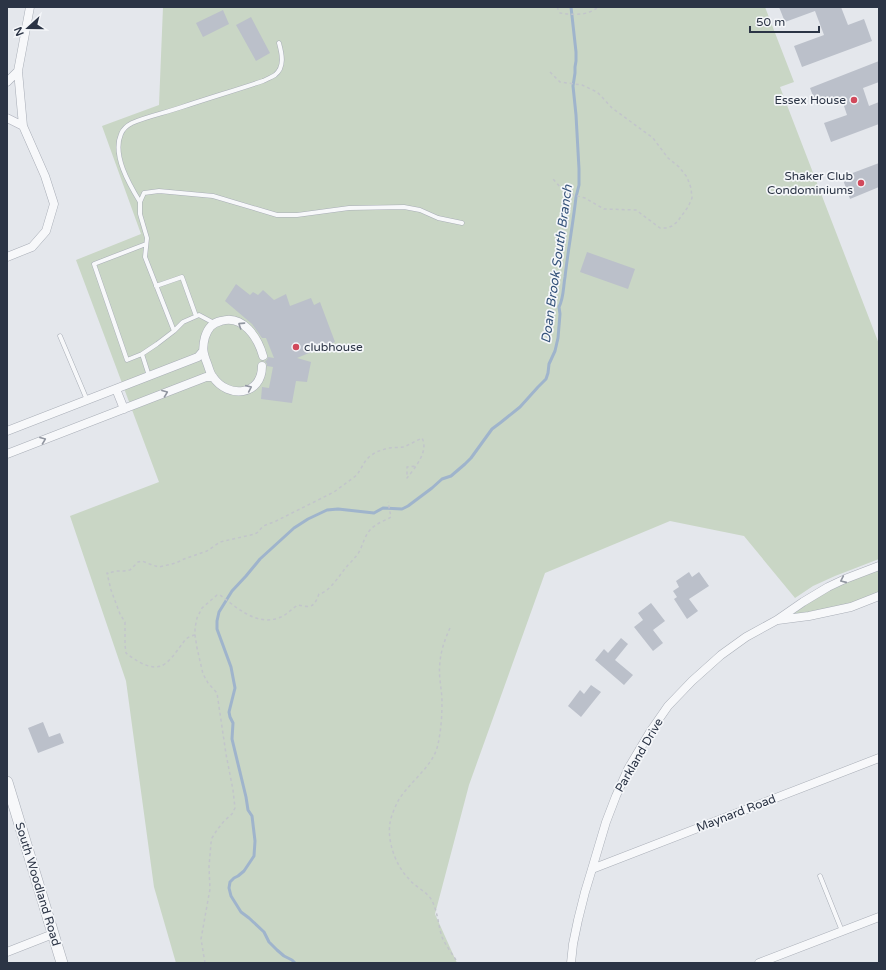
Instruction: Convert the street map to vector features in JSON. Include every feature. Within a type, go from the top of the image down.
[{"type":"street","points":[[7,257],[32,247],[46,231],[54,204],[45,176],[24,126],[18,71],[30,7]]},
{"type":"street","points":[[7,82],[18,71]]},
{"type":"street","points":[[7,118],[24,126]]},
{"type":"street","points":[[7,431],[198,357],[202,351],[208,330],[214,323],[223,320],[229,319],[238,321],[245,326],[251,332],[258,344],[262,356]]},
{"type":"street","points":[[202,351],[213,377],[221,385],[230,390],[240,392],[248,390],[256,385],[260,379],[262,366]]},
{"type":"street","points":[[7,454],[206,377],[213,377]]},
{"type":"street","points":[[116,389],[124,409]]},
{"type":"street","name":"Parkland Drive","points":[[571,963],[578,920],[606,822],[628,769],[650,732],[668,706],[692,681],[720,656],[746,637],[777,620],[802,602],[828,587],[879,566]]},
{"type":"street","name":"Parkland Drive","points":[[777,620],[809,616],[844,609],[879,596]]},
{"type":"street","name":"Maynard Road","points":[[592,869],[879,758]]},
{"type":"street","name":"South Woodland Road","points":[[8,789],[62,963]]},
{"type":"street","points":[[759,963],[879,917]]},
{"type":"street","points":[[7,952],[53,934]]},
{"type":"lane","points":[[140,202],[132,190],[119,157],[119,146],[122,134],[127,126],[156,115],[263,81],[275,75],[281,68],[282,62],[279,44]]},
{"type":"lane","points":[[174,331],[146,257],[147,238],[140,214],[140,202],[144,193],[159,190],[213,196],[277,215],[297,215],[349,208],[404,207],[420,210],[438,218],[462,223]]},
{"type":"lane","points":[[146,244],[94,264],[127,360],[142,354],[174,331],[183,322],[196,316],[199,315],[214,323]]},
{"type":"lane","points":[[156,286],[182,277],[196,316]]},
{"type":"lane","points":[[60,336],[87,400]]},
{"type":"lane","points":[[142,354],[149,376]]},
{"type":"lane","points":[[820,876],[842,931]]},
{"type":"path","points":[[557,7],[560,13],[580,14],[590,12],[598,7]]},
{"type":"path","points":[[550,72],[560,82],[582,85],[597,92],[612,108],[653,138],[668,158],[679,167],[687,177],[691,188],[692,198],[678,222],[666,228],[660,228],[636,210],[604,209],[585,198],[566,193],[553,179]]},
{"type":"path","points":[[195,635],[188,637],[166,663],[161,666],[153,667],[134,660],[126,653],[125,622],[120,614],[111,590],[107,573],[110,574],[117,570],[130,570],[138,562],[142,561],[159,567],[176,563],[207,551],[215,544],[220,542],[255,534],[263,526],[300,510],[334,492],[357,475],[366,460],[376,452],[388,448],[404,447],[422,438],[424,440],[424,449],[416,466],[407,478],[407,467],[416,466]]},
{"type":"path","points":[[205,963],[201,939],[210,889],[209,867],[211,843],[217,830],[232,814],[235,808],[234,790],[226,754],[217,693],[208,683],[203,674],[195,635],[197,618],[202,608],[217,595],[222,596],[251,616],[257,619],[266,620],[279,618],[287,614],[298,604],[309,607],[314,605],[319,594],[329,588],[359,553],[370,530],[374,526],[391,518],[388,502]]},
{"type":"path","points":[[450,628],[442,648],[440,663],[442,702],[437,750],[428,764],[399,800],[392,815],[390,824],[392,846],[395,858],[409,880],[432,900],[443,939],[458,963]]},
{"type":"green space","points":[[163,7],[765,7],[794,82],[780,87],[879,344],[879,559],[813,586],[795,598],[744,536],[670,521],[545,573],[469,785],[435,914],[457,963],[176,963],[154,887],[126,681],[70,516],[159,482],[76,260],[141,234],[102,126],[159,105]]},
{"type":"green space","points":[[879,566],[879,596],[851,607],[777,620],[803,602]]},
{"type":"building","points":[[779,7],[841,7],[848,25],[864,19],[872,41],[802,67],[794,46],[824,35],[815,11],[785,22]]},
{"type":"building","points":[[223,10],[229,24],[203,37],[196,23]]},
{"type":"building","points":[[251,17],[270,53],[256,61],[236,25]]},
{"type":"building","name":"Essex House","points":[[879,61],[879,82],[863,88],[869,106],[879,102],[879,124],[831,142],[824,123],[847,115],[841,97],[817,106],[810,88]]},
{"type":"building","name":"Shaker Club Condominiums","points":[[879,163],[879,187],[850,199],[842,177]]},
{"type":"building","points":[[587,252],[635,269],[628,289],[580,272]]},
{"type":"building","name":"clubhouse","points":[[236,284],[250,295],[253,292],[258,295],[263,290],[274,300],[286,294],[290,306],[311,298],[314,305],[320,302],[335,342],[297,358],[311,362],[307,382],[296,381],[292,403],[261,399],[262,387],[269,388],[273,367],[267,366],[265,361],[268,357],[274,358],[266,338],[262,338],[252,324],[225,301]]},
{"type":"building","points":[[689,572],[692,577],[699,572],[709,586],[689,599],[698,611],[687,619],[674,599],[677,597],[673,591],[679,587],[676,581]]},
{"type":"building","points":[[651,603],[665,621],[653,630],[663,643],[653,651],[634,627],[643,620],[638,613]]},
{"type":"building","points":[[621,638],[628,644],[615,660],[633,675],[624,685],[595,660],[604,649],[608,653]]},
{"type":"building","points":[[591,685],[601,692],[581,717],[568,706],[580,690],[584,694]]},
{"type":"building","points":[[43,722],[49,737],[60,733],[64,743],[38,753],[28,728]]},
{"type":"waterway","name":"Doan Brook South Branch","points":[[295,963],[277,950],[269,942],[264,932],[241,912],[231,896],[229,888],[230,882],[244,871],[254,856],[255,841],[252,816],[248,810],[232,739],[233,723],[229,712],[235,688],[231,667],[217,629],[219,612],[232,591],[260,559],[294,528],[327,510],[338,509],[374,513],[383,508],[402,509],[408,506],[442,479],[451,476],[465,464],[492,429],[520,407],[546,379],[549,364],[555,351],[558,338],[560,314],[559,307],[563,296],[576,197],[579,185],[576,115],[573,86],[576,52],[571,7]]},
{"type":"place","name":"Essex House","points":[[854,100]]},
{"type":"place","name":"Shaker Club Condominiums","points":[[861,183]]},
{"type":"place","name":"clubhouse","points":[[296,347]]}]
